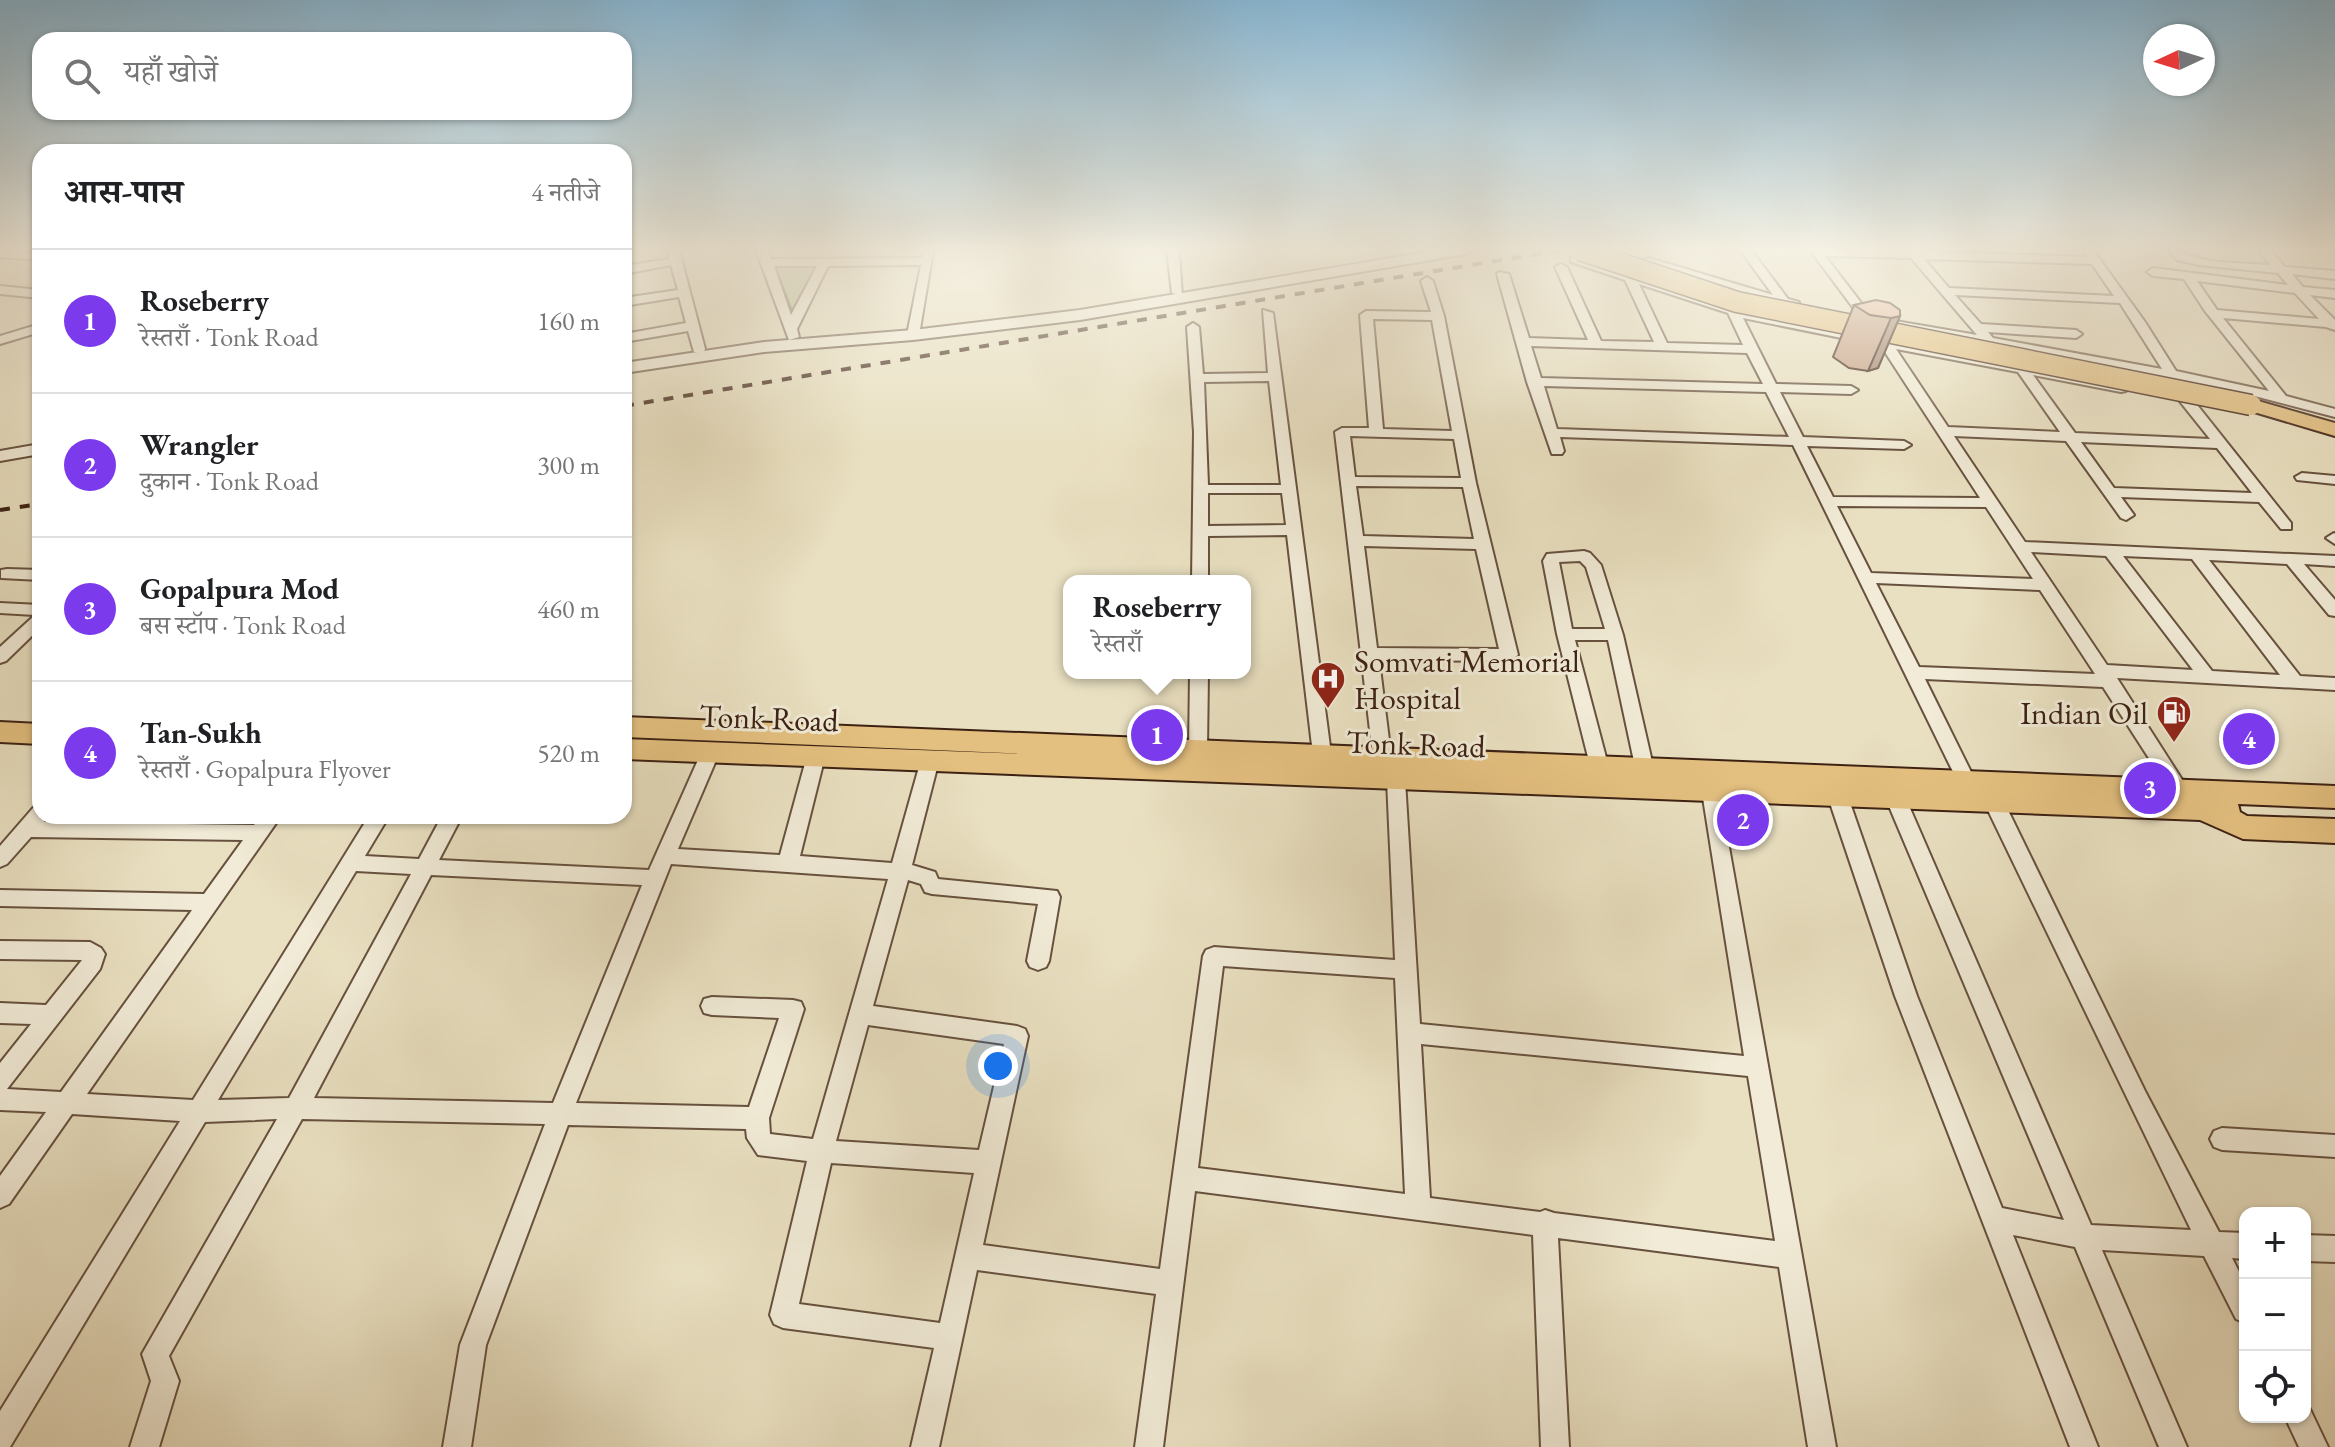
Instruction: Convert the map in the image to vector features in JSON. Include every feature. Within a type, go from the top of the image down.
[{"type":"main road","points":[[1813,318],[2335,415]]},
{"type":"main road","points":[[1827,318],[2254,400]]},
{"type":"main road","points":[[2282,404],[2335,430]]},
{"type":"main road","points":[[0,714],[32,715]]},
{"type":"main road","name":"Tonk Road","points":[[632,727],[1322,754],[1389,768],[1644,766],[1709,781],[1838,797],[1994,802],[2191,796]]},
{"type":"main road","points":[[0,732],[32,734]]},
{"type":"main road","name":"Tonk Road","points":[[632,749],[930,760],[1389,768],[1709,781],[1966,780],[2191,796]]},
{"type":"main road","points":[[2191,796],[2206,779],[2335,783]]},
{"type":"main road","points":[[2191,796],[2274,802],[2335,814]]},
{"type":"main road","points":[[2191,796],[2243,827],[2335,831]]},
{"type":"main road","points":[[2274,802],[2335,797]]},
{"type":"street","points":[[691,318],[699,349]]},
{"type":"street","points":[[785,318],[791,334]]},
{"type":"street","points":[[791,334],[799,318]]},
{"type":"street","points":[[914,332],[917,318]]},
{"type":"street","points":[[632,360],[791,334],[914,332],[1012,318]]},
{"type":"street","points":[[632,367],[764,347],[1033,318]]},
{"type":"street","points":[[1268,318],[1322,754]]},
{"type":"street","points":[[1366,318],[1376,433]]},
{"type":"street","points":[[1369,654],[1509,655],[1469,483],[1438,318]]},
{"type":"street","points":[[1516,318],[1557,451]]},
{"type":"street","points":[[1584,318],[1596,344]]},
{"type":"street","points":[[1649,318],[1662,346]]},
{"type":"street","points":[[1736,318],[1966,780]]},
{"type":"street","points":[[1763,318],[1887,345],[2259,413],[2282,404]]},
{"type":"street","points":[[1868,318],[2172,375],[2282,404]]},
{"type":"street","points":[[1868,318],[1989,503],[2191,796]]},
{"type":"street","points":[[1969,318],[1989,341]]},
{"type":"street","points":[[2135,318],[2172,375]]},
{"type":"street","points":[[2216,318],[2282,404]]},
{"type":"street","points":[[2258,318],[2333,325]]},
{"type":"street","points":[[632,337],[693,326]]},
{"type":"street","points":[[1193,327],[1197,378],[1200,575]]},
{"type":"street","points":[[1978,328],[2076,334]]},
{"type":"street","points":[[0,330],[23,333]]},
{"type":"street","points":[[0,340],[32,330]]},
{"type":"street","points":[[1523,342],[1752,349]]},
{"type":"street","points":[[2023,370],[2126,515]]},
{"type":"street","points":[[1197,378],[1275,377]]},
{"type":"street","points":[[1534,382],[1851,390]]},
{"type":"street","points":[[2185,399],[2286,526]]},
{"type":"street","points":[[1942,431],[2220,444]]},
{"type":"street","points":[[1418,1208],[1406,970],[1389,768],[1369,654],[1342,432],[1462,435]]},
{"type":"street","points":[[1551,433],[1904,445]]},
{"type":"street","points":[[0,445],[32,440]]},
{"type":"street","points":[[0,456],[32,450]]},
{"type":"street","points":[[2302,477],[2335,480]]},
{"type":"street","points":[[1348,481],[1469,483]]},
{"type":"street","points":[[1200,489],[1289,489]]},
{"type":"street","points":[[2110,492],[2264,498]]},
{"type":"street","points":[[1828,501],[1989,503]]},
{"type":"street","points":[[1200,531],[1294,530]]},
{"type":"street","points":[[1356,541],[1483,544]]},
{"type":"street","points":[[2020,547],[2335,561]]},
{"type":"street","points":[[2111,551],[2207,677]]},
{"type":"street","points":[[1599,765],[1565,634],[1551,561],[1553,557],[1577,555],[1590,559],[1593,565],[1615,635],[1644,766]]},
{"type":"street","points":[[2197,555],[2295,682]]},
{"type":"street","points":[[2291,559],[2335,611]]},
{"type":"street","points":[[7,574],[32,575]]},
{"type":"street","points":[[1864,578],[2046,585]]},
{"type":"street","points":[[0,608],[32,610]]},
{"type":"street","points":[[0,657],[32,627]]},
{"type":"street","points":[[1565,634],[1615,635]]},
{"type":"street","points":[[1912,673],[2207,677],[2335,684]]},
{"type":"street","points":[[1198,749],[1199,679]]},
{"type":"street","points":[[457,1447],[473,1345],[560,1115],[655,878],[711,751]]},
{"type":"street","points":[[788,863],[816,756]]},
{"type":"street","points":[[930,760],[822,1149],[783,1315],[949,1337]]},
{"type":"street","points":[[1709,781],[1822,1447]]},
{"type":"street","points":[[1838,797],[1906,996],[2084,1447]]},
{"type":"street","points":[[1896,799],[2173,1447]]},
{"type":"street","points":[[1994,802],[2239,1298]]},
{"type":"street","points":[[0,859],[32,822]]},
{"type":"street","points":[[26,829],[131,824]]},
{"type":"street","points":[[0,1196],[265,824]]},
{"type":"street","points":[[0,1437],[374,824]]},
{"type":"street","points":[[144,1447],[151,1433],[165,1381],[155,1354],[296,1108],[447,824]]},
{"type":"street","points":[[665,856],[915,873],[928,878],[932,886],[1050,897],[1038,961]]},
{"type":"street","points":[[350,863],[655,878]]},
{"type":"street","points":[[0,898],[209,902]]},
{"type":"street","points":[[0,950],[90,951],[94,954],[92,963],[0,1081]]},
{"type":"street","points":[[1149,1447],[1214,956],[1406,970]]},
{"type":"street","points":[[712,1006],[793,1009],[757,1118],[759,1138],[766,1147],[987,1162]]},
{"type":"street","points":[[0,1013],[51,1015]]},
{"type":"street","points":[[859,1014],[1017,1036],[925,1447]]},
{"type":"street","points":[[1409,1033],[1758,1067]]},
{"type":"street","points":[[0,1099],[200,1111],[296,1108],[757,1118]]},
{"type":"street","points":[[2222,1139],[2335,1146]]},
{"type":"street","points":[[1184,1178],[1545,1222],[1790,1256]]},
{"type":"street","points":[[1994,1219],[2085,1237],[2239,1246]]},
{"type":"street","points":[[1545,1222],[1555,1447]]},
{"type":"street","points":[[2311,1248],[2335,1249]]},
{"type":"street","points":[[968,1256],[1171,1283]]},
{"type":"street","points":[[2302,1423],[2314,1447]]},
{"type":"railway","points":[[632,405],[1155,318]]},
{"type":"railway","points":[[0,510],[32,505]]},
{"type":"place","name":"Somvati Memorial Hospital","points":[[1328,710]]},
{"type":"place","name":"Roseberry","points":[[1157,735]]},
{"type":"place","name":"Tan-Sukh","points":[[2249,739]]},
{"type":"place","name":"Indian Oil","points":[[2174,744]]},
{"type":"place","name":"Gopalpura Mod","points":[[2150,788]]},
{"type":"place","name":"Wrangler","points":[[1743,820]]}]
